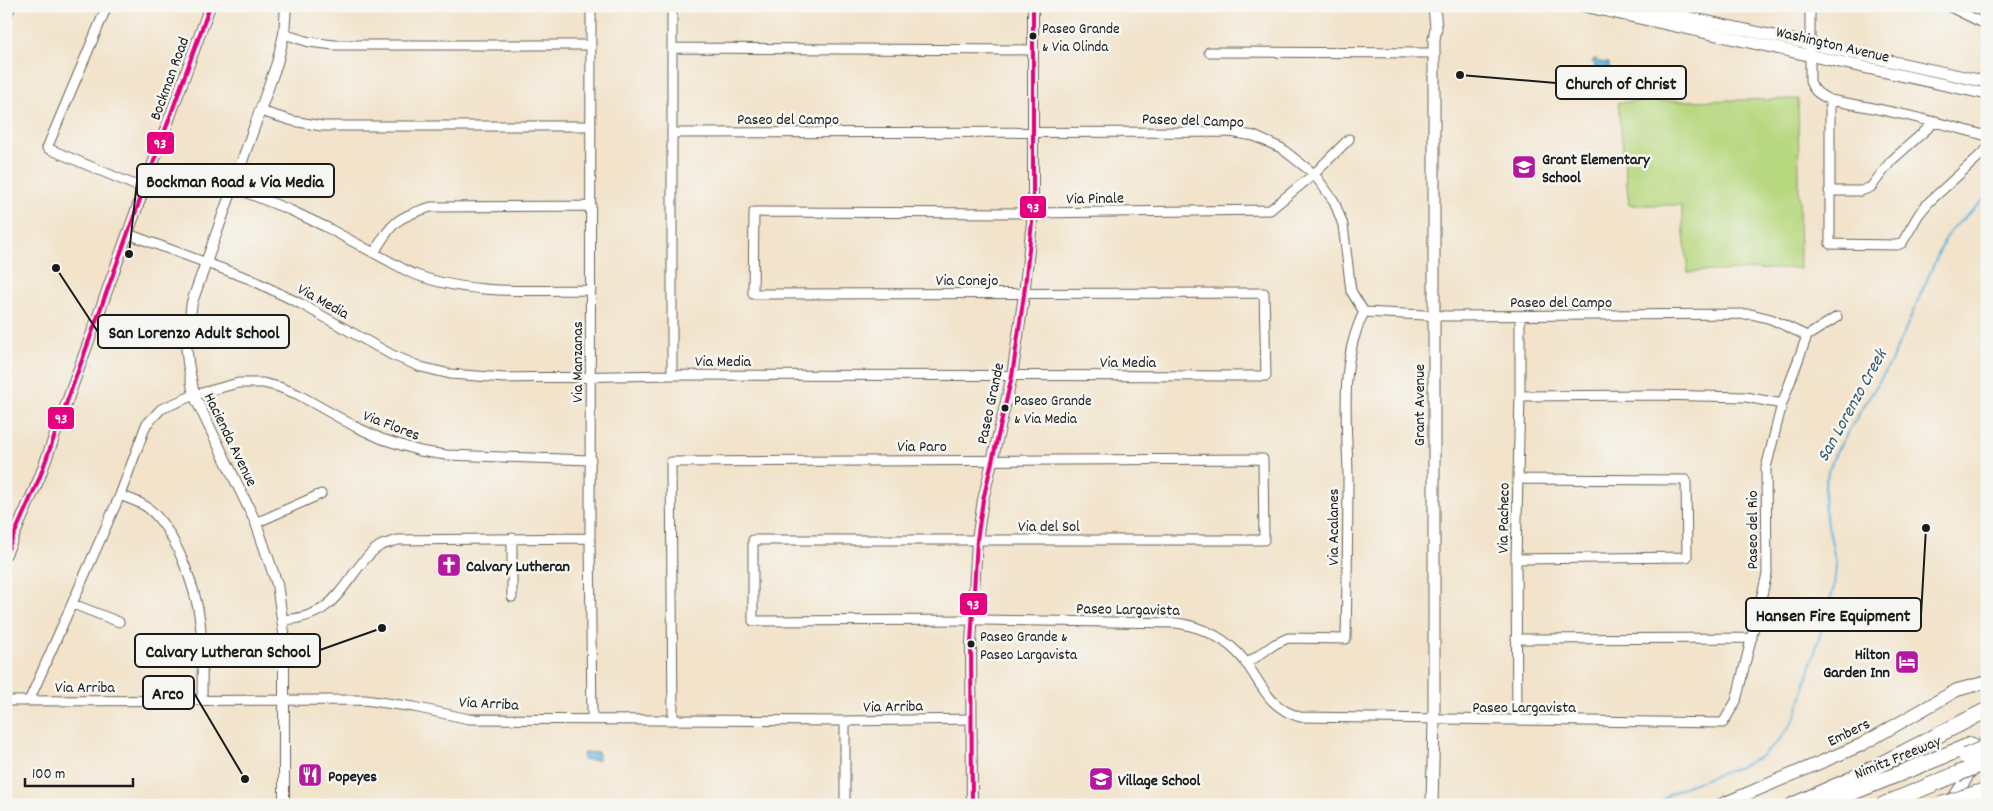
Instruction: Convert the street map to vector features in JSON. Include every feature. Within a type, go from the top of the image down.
[{"type":"highway","points":[[1793,805],[1878,766],[1956,724],[1987,710]]},
{"type":"highway","name":"Nimitz Freeway","points":[[1821,805],[1969,750],[1987,739]]},
{"type":"highway","points":[[1845,805],[1969,750],[1987,748]]},
{"type":"highway","points":[[1883,805],[1962,777],[1987,762]]},
{"type":"highway","points":[[1940,805],[1987,788]]},
{"type":"highway","points":[[1969,805],[1975,796],[1987,788]]},
{"type":"main road","name":"Washington Avenue","points":[[1584,6],[1987,82]]},
{"type":"main road","name":"Washington Avenue","points":[[1635,6],[1987,94]]},
{"type":"main road","name":"Grant Avenue","points":[[1432,805],[1434,721],[1434,53],[1436,9]]},
{"type":"main road","name":"Embers","points":[[1721,805],[1861,745],[1958,690],[1987,682]]},
{"type":"main road","points":[[1949,805],[1962,777],[1987,739]]},
{"type":"main road","points":[[1959,805],[1962,777]]},
{"type":"street","points":[[6,17],[11,6]]},
{"type":"street","points":[[107,6],[47,148],[144,189]]},
{"type":"street","name":"Bockman Road","points":[[6,554],[40,479],[210,6]]},
{"type":"street","name":"Hacienda Avenue","points":[[284,805],[285,701],[282,620],[277,584],[256,523],[194,395],[186,343],[192,302],[205,262],[277,63],[284,34],[286,6]]},
{"type":"street","name":"Via Manzanas","points":[[590,6],[592,719]]},
{"type":"street","points":[[672,6],[672,375]]},
{"type":"street","name":"Paseo Grande","points":[[972,805],[972,621],[977,540],[992,459],[1012,376],[1024,295],[1033,213],[1034,6]]},
{"type":"street","points":[[1810,6],[1810,81],[1812,88],[1830,100],[1936,121],[1987,136]]},
{"type":"street","points":[[1948,6],[1987,25]]},
{"type":"street","points":[[284,34],[309,42],[334,45],[590,45]]},
{"type":"street","points":[[672,48],[1033,50]]},
{"type":"street","points":[[1209,52],[1434,53]]},
{"type":"street","points":[[1830,100],[1830,244],[1897,245],[1902,243],[1918,214],[1928,202],[1987,149]]},
{"type":"street","points":[[260,111],[293,121],[322,126],[590,126]]},
{"type":"street","points":[[1829,192],[1861,191],[1871,187],[1891,161],[1936,121]]},
{"type":"street","name":"Paseo del Campo","points":[[672,133],[1230,132],[1254,136],[1281,148],[1314,174],[1334,201],[1343,225],[1351,291],[1364,312],[1434,316],[1751,314],[1771,319],[1807,336]]},
{"type":"street","name":"Via Pinale","points":[[754,212],[1033,213],[1270,210],[1314,174],[1349,139]]},
{"type":"street","points":[[232,187],[290,210],[420,276],[453,285],[510,290],[591,290]]},
{"type":"street","points":[[374,253],[398,219],[406,214],[431,207],[591,206]]},
{"type":"street","name":"Via Conejo","points":[[754,212],[753,294],[1024,295],[1264,293]]},
{"type":"street","name":"Via Media","points":[[128,234],[258,283],[301,304],[392,355],[421,367],[450,374],[486,377],[672,375],[1266,376],[1264,293]]},
{"type":"street","name":"Via Acalanes","points":[[1246,664],[1275,644],[1288,638],[1346,639],[1348,474],[1346,378],[1353,341],[1364,312]]},
{"type":"street","name":"Via Pacheco","points":[[1517,720],[1516,559],[1520,316]]},
{"type":"street","points":[[1807,336],[1837,317]]},
{"type":"street","name":"Paseo del Rio","points":[[1723,724],[1736,701],[1767,574],[1766,468],[1782,404],[1807,336]]},
{"type":"street","name":"Via Flores","points":[[29,701],[120,495],[146,425],[161,409],[194,395],[238,383],[263,383],[297,394],[356,427],[382,439],[420,451],[446,456],[591,460]]},
{"type":"street","points":[[1520,396],[1654,395],[1746,398],[1782,404]]},
{"type":"street","name":"Via Paro","points":[[672,720],[671,462],[1263,459]]},
{"type":"street","name":"Via del Sol","points":[[753,540],[1264,540],[1263,459]]},
{"type":"street","points":[[1516,559],[1687,557],[1686,480],[1518,479]]},
{"type":"street","points":[[256,523],[321,494]]},
{"type":"street","points":[[120,495],[147,507],[163,522],[182,558],[193,589],[202,630],[202,701]]},
{"type":"street","points":[[512,538],[512,597]]},
{"type":"street","points":[[282,620],[308,616],[320,611],[333,601],[365,558],[380,546],[398,540],[590,538]]},
{"type":"street","name":"Paseo Largavista","points":[[753,540],[754,621],[1177,623],[1199,628],[1217,636],[1234,649],[1274,705],[1290,714],[1309,719],[1517,720],[1723,724]]},
{"type":"street","points":[[73,604],[119,622]]},
{"type":"street","points":[[1516,639],[1752,638]]},
{"type":"street","name":"Via Arriba","points":[[6,701],[365,700],[414,707],[469,719],[845,721],[971,719]]},
{"type":"street","points":[[845,721],[845,805]]},
{"type":"green space","points":[[1798,99],[1800,268],[1688,272],[1681,205],[1629,205],[1618,102]]},
{"type":"water","points":[[1595,58],[1599,62],[1609,63],[1609,69],[1595,69],[1595,65],[1592,62]]},
{"type":"water","points":[[598,752],[598,760],[583,760],[583,753]]},
{"type":"waterway","name":"San Lorenzo Creek","points":[[1657,805],[1681,788],[1756,759],[1778,742],[1797,713],[1834,587],[1836,564],[1824,505],[1825,485],[1829,469],[1836,452],[1891,362],[1944,241],[1953,228],[1987,197]]},
{"type":"transit line","name":"93","points":[[6,553],[39,479],[210,6]]},
{"type":"transit line","name":"93","points":[[972,805],[971,643],[977,540],[983,500],[1012,376],[1024,295],[1033,213],[1033,6]]},
{"type":"place","name":"Paseo Grande & Via Olinda","points":[[1033,36]]},
{"type":"place","name":"Church of Christ","points":[[1460,75]]},
{"type":"place","name":"Grant Elementary School","points":[[1524,167]]},
{"type":"place","name":"Bockman Road & Via Media","points":[[129,254]]},
{"type":"place","name":"San Lorenzo Adult School","points":[[56,268]]},
{"type":"place","name":"Paseo Grande & Via Media","points":[[1005,408]]},
{"type":"place","name":"Hansen Fire Equipment","points":[[1926,528]]},
{"type":"place","name":"Calvary Lutheran","points":[[449,565]]},
{"type":"place","name":"Calvary Lutheran School","points":[[382,628]]},
{"type":"place","name":"Paseo Grande & Paseo Largavista","points":[[971,644]]},
{"type":"place","name":"Hilton Garden Inn","points":[[1907,662]]},
{"type":"place","name":"Popeyes","points":[[310,775]]},
{"type":"place","name":"Arco","points":[[245,779]]},
{"type":"place","name":"Village School","points":[[1101,779]]}]
